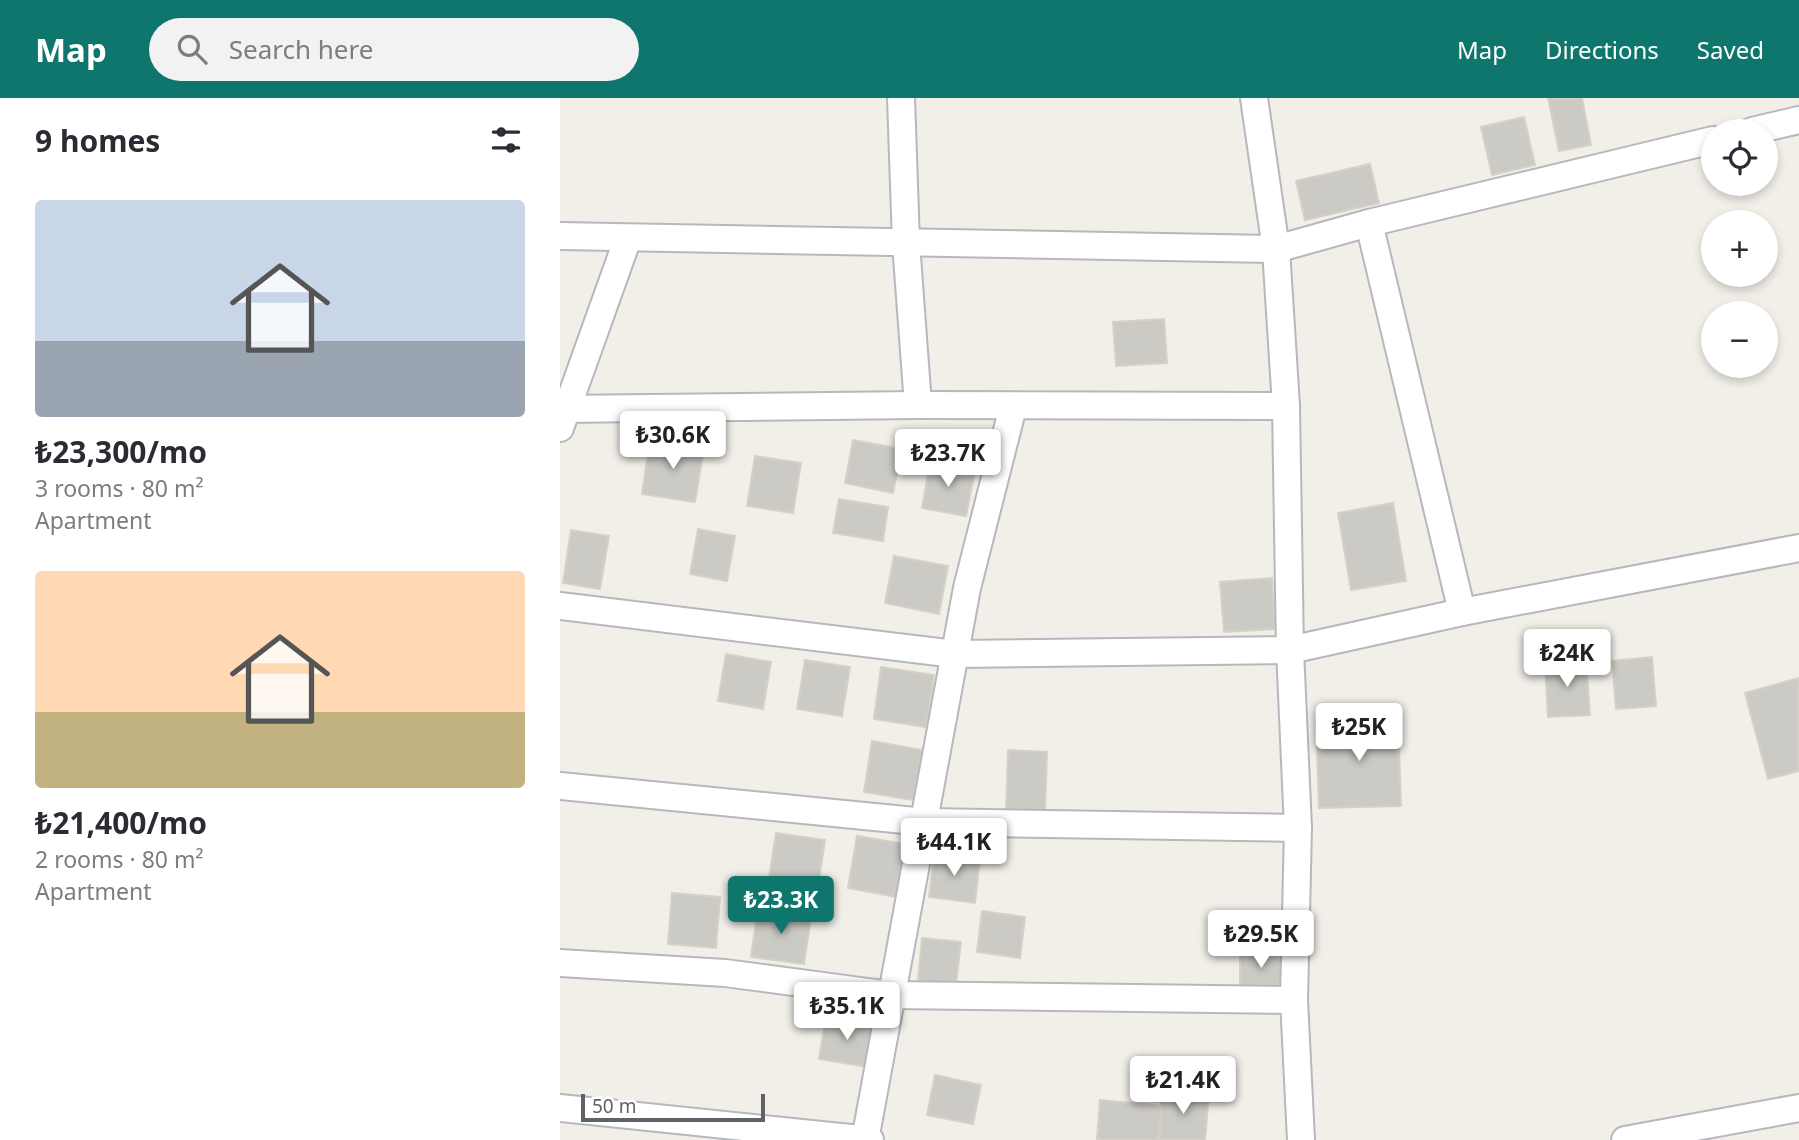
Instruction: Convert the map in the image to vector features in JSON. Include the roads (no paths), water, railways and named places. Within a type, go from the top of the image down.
[{"type":"street","points":[[901,98],[906,243],[918,405]]},
{"type":"street","points":[[1254,98],[1276,249],[1286,407],[1290,650],[1298,828],[1294,1000],[1301,1140]]},
{"type":"street","points":[[1778,125],[1799,120]]},
{"type":"street","points":[[560,236],[1276,249],[1369,223],[1701,144]]},
{"type":"street","points":[[1369,223],[1462,612]]},
{"type":"street","points":[[628,238],[562,416],[918,405],[1286,407]]},
{"type":"street","points":[[865,1140],[967,589],[1013,407]]},
{"type":"street","points":[[560,606],[955,654],[1290,650],[1462,612],[1799,548]]},
{"type":"street","points":[[560,786],[925,822],[1298,828]]},
{"type":"street","points":[[560,963],[725,973],[890,995],[1294,1000]]},
{"type":"street","points":[[560,1108],[870,1140]]},
{"type":"street","points":[[1625,1140],[1799,1108]]}]
